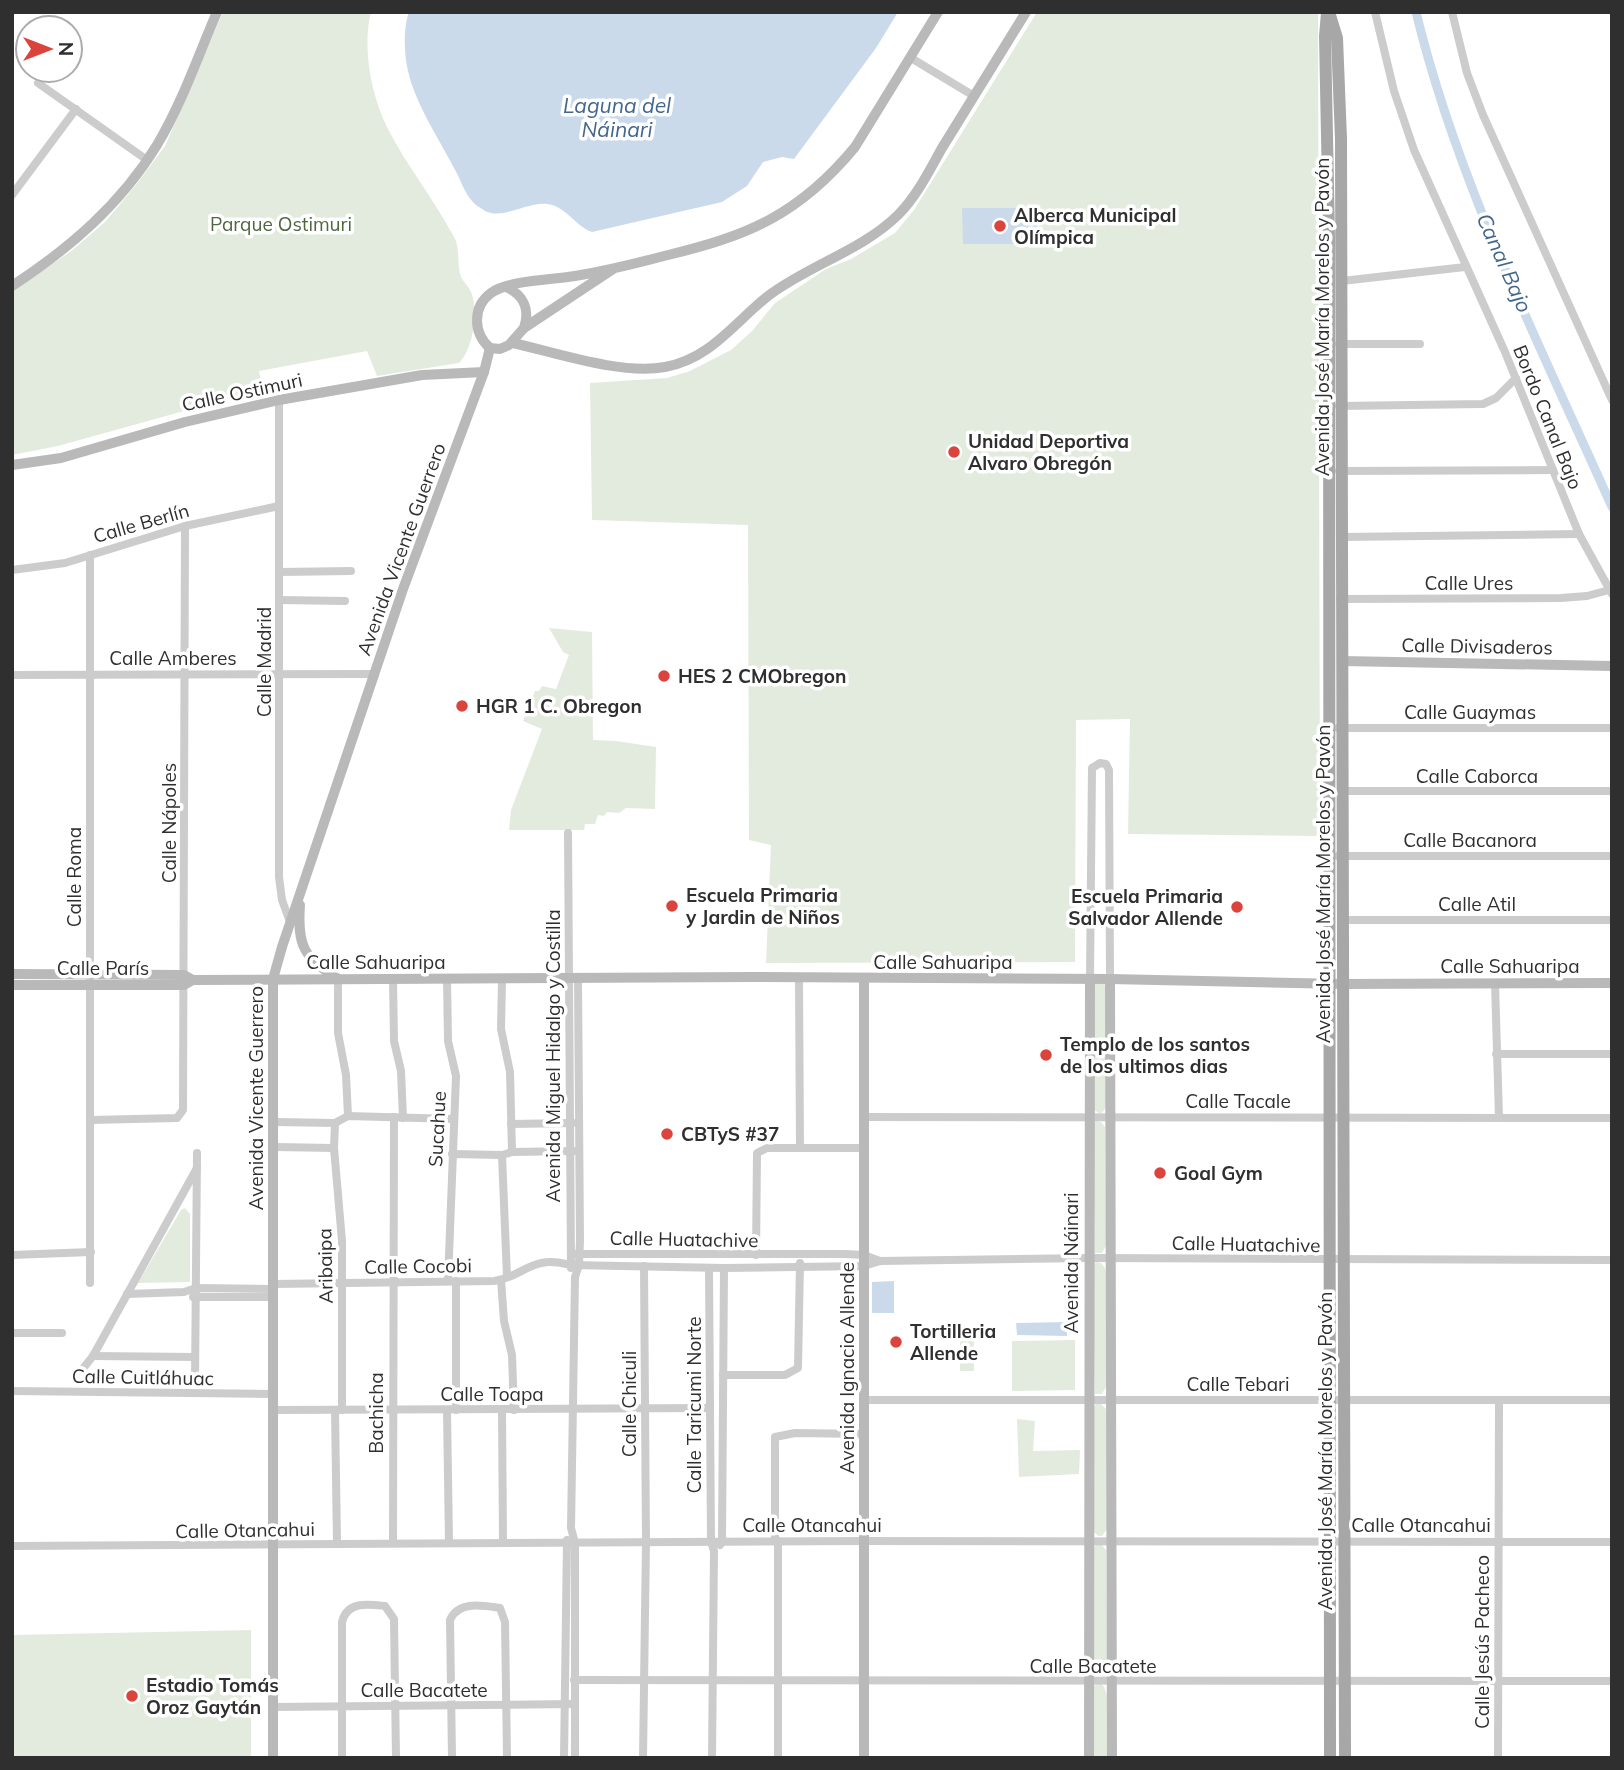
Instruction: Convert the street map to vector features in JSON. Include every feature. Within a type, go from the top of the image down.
[{"type":"main road","name":"Avenida José María Morelos y Pavón","points":[[1328,12],[1337,38],[1335,471],[1328,599],[1330,1758]]},
{"type":"main road","name":"Avenida José María Morelos y Pavón","points":[[1335,215],[1342,281],[1335,344]]},
{"type":"main road","name":"Avenida José María Morelos y Pavón","points":[[1335,471],[1342,537],[1345,1758]]},
{"type":"street","points":[[12,286],[93,225],[148,160],[176,108],[217,12]]},
{"type":"street","points":[[613,269],[524,328],[513,343],[500,349],[490,348],[478,332],[477,312],[488,295],[506,287],[613,269],[735,237],[798,203],[840,165],[855,147],[938,12]]},
{"type":"street","points":[[513,343],[610,365],[641,369],[667,367],[698,356],[726,336],[771,294],[868,238],[898,215],[923,181],[1026,12]]},
{"type":"street","name":"Bordo Canal Bajo","points":[[1375,12],[1406,126],[1465,267],[1516,379],[1579,534],[1610,592]]},
{"type":"street","points":[[1452,12],[1467,73],[1483,116],[1612,400]]},
{"type":"street","points":[[911,58],[974,96]]},
{"type":"street","points":[[40,84],[148,160]]},
{"type":"street","points":[[12,195],[76,108]]},
{"type":"street","points":[[1342,281],[1465,267]]},
{"type":"street","points":[[506,287],[517,293],[524,304],[527,316],[524,328]]},
{"type":"street","points":[[1335,344],[1420,344]]},
{"type":"street","name":"Avenida Vicente Guerrero","points":[[274,1758],[274,979],[290,922],[403,589],[484,372],[490,348]]},
{"type":"street","name":"Calle Ostimuri","points":[[12,465],[61,458],[185,422],[279,400],[422,375],[484,372]]},
{"type":"street","points":[[1336,406],[1483,404],[1496,398],[1516,379]]},
{"type":"street","name":"Calle Madrid","points":[[279,400],[279,877],[282,900],[290,922]]},
{"type":"street","points":[[1335,471],[1553,470]]},
{"type":"street","name":"Calle Berlín","points":[[12,570],[47,566],[185,526],[279,506]]},
{"type":"street","name":"Calle Nápoles","points":[[90,1121],[177,1118],[184,1105],[187,980],[185,526]]},
{"type":"street","points":[[1342,537],[1579,534]]},
{"type":"street","name":"Calle Roma","points":[[90,555],[90,1283]]},
{"type":"street","points":[[279,572],[351,571]]},
{"type":"street","name":"Calle Ures","points":[[1328,599],[1568,597],[1610,592]]},
{"type":"street","points":[[279,600],[345,601]]},
{"type":"street","name":"Calle Divisaderos","points":[[1342,661],[1612,666]]},
{"type":"street","name":"Calle Amberes","points":[[12,675],[375,674]]},
{"type":"street","name":"Calle Guaymas","points":[[1328,728],[1612,728]]},
{"type":"street","name":"Avenida Náinari","points":[[1089,1758],[1090,979],[1092,768],[1097,763],[1102,763],[1109,770],[1112,1758]]},
{"type":"street","name":"Calle Caborca","points":[[1343,791],[1612,791]]},
{"type":"street","name":"Avenida Miguel Hidalgo y Costilla","points":[[564,1758],[572,1528],[575,1254],[580,1151],[568,833]]},
{"type":"street","name":"Calle Bacanora","points":[[1328,856],[1612,856]]},
{"type":"street","points":[[302,890],[299,932],[304,950],[313,962],[338,979],[338,1033],[346,1068],[348,1116]]},
{"type":"street","name":"Calle Atil","points":[[1343,920],[1612,920]]},
{"type":"street","name":"Calle París","points":[[12,974],[90,980]]},
{"type":"street","name":"Calle Sahuaripa","points":[[274,979],[752,977],[1110,979],[1343,984],[1612,983]]},
{"type":"street","name":"Calle París","points":[[12,985],[90,980],[274,979]]},
{"type":"street","name":"Bachicha","points":[[393,979],[393,1031],[401,1071],[392,1282],[393,1543]]},
{"type":"street","name":"Sucahue","points":[[447,979],[448,1041],[456,1076],[452,1154],[449,1543]]},
{"type":"street","name":"Avenida Miguel Hidalgo y Costilla","points":[[573,979],[569,1152],[575,1254]]},
{"type":"street","points":[[799,979],[800,1148]]},
{"type":"street","name":"Avenida Ignacio Allende","points":[[864,979],[864,1758]]},
{"type":"street","points":[[502,980],[500,1029],[510,1072],[512,1124],[507,1153],[504,1321],[512,1355],[514,1410]]},
{"type":"street","points":[[1495,983],[1499,1118]]},
{"type":"street","points":[[1496,1054],[1612,1054]]},
{"type":"street","points":[[275,1122],[335,1123],[348,1116],[454,1119]]},
{"type":"street","name":"Calle Tacale","points":[[864,1116],[1612,1118]]},
{"type":"street","name":"Aribaipa","points":[[335,1123],[334,1148],[342,1241],[337,1544]]},
{"type":"street","points":[[512,1124],[580,1123]]},
{"type":"street","points":[[275,1147],[334,1148]]},
{"type":"street","points":[[756,1255],[757,1153],[767,1148],[864,1148]]},
{"type":"street","points":[[452,1154],[580,1151]]},
{"type":"street","points":[[195,1382],[197,1153]]},
{"type":"street","points":[[81,1371],[93,1356],[197,1168]]},
{"type":"street","points":[[12,1255],[91,1252]]},
{"type":"street","name":"Calle Huatachive","points":[[575,1254],[800,1255],[864,1261],[1089,1258],[1612,1260]]},
{"type":"street","name":"Calle Cocobi","points":[[559,1262],[575,1254]]},
{"type":"street","points":[[723,1375],[785,1375],[798,1368],[800,1255]]},
{"type":"street","name":"Calle Huatachive","points":[[575,1265],[800,1268],[864,1261]]},
{"type":"street","name":"Calle Cocobi","points":[[273,1290],[342,1283],[504,1278],[533,1264],[559,1262],[575,1265]]},
{"type":"street","name":"Calle Chiculi","points":[[643,1758],[646,1542],[644,1266]]},
{"type":"street","name":"Calle Taricumi Norte","points":[[709,1268],[711,1542],[714,1552],[712,1758]]},
{"type":"street","name":"Calle Taricumi Norte","points":[[722,1542],[724,1268]]},
{"type":"street","points":[[127,1294],[184,1292],[196,1288],[273,1290]]},
{"type":"street","points":[[184,1292],[196,1298],[273,1290]]},
{"type":"street","points":[[12,1333],[62,1334]]},
{"type":"street","points":[[93,1356],[195,1357]]},
{"type":"street","name":"Calle Cuitláhuac","points":[[12,1391],[273,1394]]},
{"type":"street","name":"Calle Tebari","points":[[864,1400],[1612,1400]]},
{"type":"street","name":"Calle Jesús Pacheco","points":[[1498,1758],[1500,1401]]},
{"type":"street","name":"Calle Toapa","points":[[274,1410],[710,1408]]},
{"type":"street","points":[[502,1410],[503,1542]]},
{"type":"street","points":[[778,1758],[775,1437],[794,1433],[864,1434]]},
{"type":"street","name":"Calle Otancahui","points":[[12,1546],[777,1541],[1612,1542]]},
{"type":"street","points":[[714,1552],[722,1542]]},
{"type":"street","name":"Avenida Miguel Hidalgo y Costilla","points":[[570,1543],[575,1758]]},
{"type":"street","points":[[342,1758],[343,1617],[351,1607],[368,1605],[385,1606],[393,1615],[396,1758]]},
{"type":"street","points":[[452,1758],[450,1620],[455,1610],[460,1607],[482,1606],[500,1608],[504,1616],[507,1758]]},
{"type":"street","name":"Calle Bacatete","points":[[574,1680],[1330,1683],[1612,1681]]},
{"type":"street","name":"Calle Bacatete","points":[[274,1707],[575,1704]]},
{"type":"green space","name":"Parque Ostimuri","points":[[223,12],[371,12],[367,41],[376,100],[387,127],[456,242],[460,274],[473,300],[473,329],[468,349],[459,363],[377,376],[367,351],[259,371],[263,389],[58,446],[12,455],[12,291],[70,252],[105,222],[136,185],[165,146]]},
{"type":"green space","name":"Unidad Deportiva Alvaro Obregón","points":[[1037,12],[1318,12],[1320,836],[1128,834],[1130,719],[1076,720],[1075,962],[766,963],[771,845],[749,840],[748,525],[592,520],[590,383],[667,378],[690,371],[731,350],[752,331],[775,303],[826,269],[851,259],[895,233],[914,210]]},
{"type":"green space","points":[[549,628],[592,632],[593,740],[656,747],[655,809],[626,808],[619,813],[607,812],[604,816],[598,815],[595,824],[585,824],[584,830],[509,830],[511,810],[542,729],[523,721],[535,691],[539,691],[542,686],[556,689],[569,655],[563,652]]},
{"type":"green space","points":[[1101,981],[1106,986],[1107,1106],[1099,1113],[1092,1109],[1094,984]]},
{"type":"green space","points":[[1096,1121],[1105,1127],[1106,1246],[1102,1253],[1095,1253],[1093,1124]]},
{"type":"green space","points":[[185,1208],[190,1214],[190,1282],[138,1283],[181,1210]]},
{"type":"green space","points":[[1096,1262],[1105,1268],[1107,1278],[1106,1387],[1102,1394],[1095,1394],[1093,1265]]},
{"type":"green space","points":[[960,1334],[974,1334],[974,1371],[960,1371]]},
{"type":"green space","points":[[1075,1340],[1075,1390],[1012,1391],[1012,1341]]},
{"type":"green space","points":[[1096,1404],[1101,1404],[1106,1409],[1108,1419],[1107,1529],[1102,1536],[1092,1531]]},
{"type":"green space","points":[[1017,1419],[1035,1421],[1033,1451],[1080,1450],[1079,1474],[1019,1477]]},
{"type":"green space","points":[[1097,1544],[1106,1550],[1107,1669],[1103,1676],[1099,1677],[1093,1672],[1094,1547]]},
{"type":"green space","name":"Estadio Tomás Oroz Gaytán","points":[[251,1630],[251,1758],[12,1758],[12,1635]]},
{"type":"green space","points":[[1097,1683],[1102,1684],[1108,1699],[1108,1758],[1093,1758],[1094,1686]]},
{"type":"water","name":"Laguna del Náinari","points":[[409,12],[898,12],[876,48],[794,159],[782,157],[763,162],[747,186],[722,202],[592,232],[560,208],[547,204],[492,213],[472,201],[428,121],[411,83],[405,49]]},
{"type":"water","name":"Alberca Municipal Olímpica","points":[[962,208],[1038,208],[1038,244],[963,244]]},
{"type":"water","points":[[894,1281],[894,1313],[872,1313],[872,1282]]},
{"type":"water","points":[[1067,1322],[1067,1336],[1017,1335],[1016,1323]]},
{"type":"waterway","name":"Canal Bajo","points":[[1416,12],[1454,140],[1477,202],[1529,325],[1612,507]]},
{"type":"place","name":"Alberca Municipal Olímpica","points":[[1000,226]]},
{"type":"place","name":"Unidad Deportiva Alvaro Obregón","points":[[954,452]]},
{"type":"place","name":"HES 2 CMObregon","points":[[664,676]]},
{"type":"place","name":"HGR 1 C. Obregon","points":[[462,706]]},
{"type":"place","name":"Escuela Primaria y Jardin de Niños","points":[[672,906]]},
{"type":"place","name":"Escuela Primaria Salvador Allende","points":[[1237,907]]},
{"type":"place","name":"Templo de los santos de los ultimos dias","points":[[1046,1055]]},
{"type":"place","name":"CBTyS #37","points":[[667,1134]]},
{"type":"place","name":"Goal Gym","points":[[1160,1173]]},
{"type":"place","name":"Tortilleria Allende","points":[[896,1342]]},
{"type":"place","name":"Estadio Tomás Oroz Gaytán","points":[[132,1696]]}]
